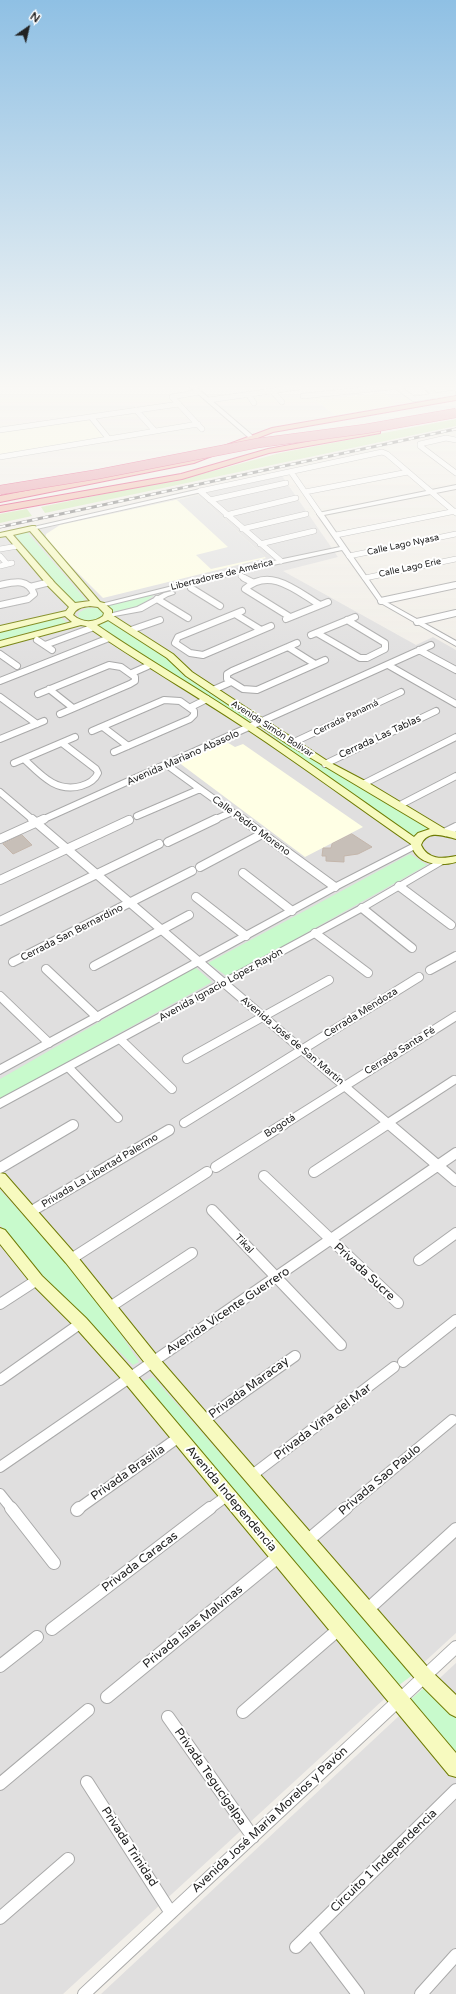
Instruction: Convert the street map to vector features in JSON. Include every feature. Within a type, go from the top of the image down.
[{"type":"highway","points":[[0,486],[33,480]]},
{"type":"highway","points":[[0,490],[62,480]]},
{"type":"highway","points":[[0,499],[98,480]]},
{"type":"highway","points":[[0,509],[160,480]]},
{"type":"main road","points":[[4,535],[32,528],[99,605]]},
{"type":"main road","points":[[4,535],[17,545],[72,610]]},
{"type":"main road","points":[[0,629],[72,610],[83,604],[99,605],[108,609],[108,616],[100,622],[0,644]]},
{"type":"main road","name":"Avenida Simón Bolívar","points":[[72,610],[71,619],[88,624],[147,664],[178,680],[250,727],[416,844],[417,850],[426,858],[448,861]]},
{"type":"main road","name":"Avenida Simón Bolívar","points":[[108,616],[167,655],[189,674],[215,692],[292,743],[325,764],[448,833]]},
{"type":"main road","points":[[416,844],[418,839],[428,833],[448,833]]},
{"type":"main road","points":[[448,861],[456,869]]},
{"type":"main road","points":[[0,1178],[71,1259],[153,1362],[203,1421],[424,1676],[456,1708]]},
{"type":"main road","name":"Avenida Independencia","points":[[0,1234],[37,1280],[81,1323],[130,1378],[456,1768]]},
{"type":"street","points":[[32,528],[252,480]]},
{"type":"street","points":[[297,480],[381,601],[456,644]]},
{"type":"street","points":[[305,492],[367,480]]},
{"type":"street","points":[[417,480],[455,512]]},
{"type":"street","points":[[210,500],[286,483]]},
{"type":"street","points":[[320,514],[456,487]]},
{"type":"street","points":[[200,491],[242,529],[281,561]]},
{"type":"street","points":[[226,515],[296,498]]},
{"type":"street","points":[[336,535],[455,512]]},
{"type":"street","points":[[242,529],[306,514]]},
{"type":"street","points":[[260,544],[314,531]]},
{"type":"street","name":"Calle Lago Nyasa","points":[[347,552],[456,534]]},
{"type":"street","points":[[0,548],[17,545]]},
{"type":"street","name":"Libertadores de América","points":[[99,605],[281,561],[347,552]]},
{"type":"street","name":"Libertadores de América","points":[[108,616],[139,609],[166,594],[347,552]]},
{"type":"street","points":[[0,556],[10,563],[0,566]]},
{"type":"street","name":"Calle Lago Erie","points":[[365,578],[456,559]]},
{"type":"street","points":[[244,575],[257,582]]},
{"type":"street","points":[[320,605],[278,580],[272,579],[257,582],[245,589],[287,619],[328,602]]},
{"type":"street","points":[[0,585],[20,582],[32,589],[34,594],[32,597],[0,605]]},
{"type":"street","points":[[32,589],[51,584]]},
{"type":"street","points":[[381,601],[456,585]]},
{"type":"street","points":[[191,588],[220,606]]},
{"type":"street","points":[[157,599],[188,618]]},
{"type":"street","points":[[242,611],[178,637],[175,640],[175,643],[183,649],[197,655],[203,655],[271,626]]},
{"type":"street","points":[[420,623],[456,613]]},
{"type":"street","points":[[235,614],[260,630]]},
{"type":"street","points":[[347,620],[385,643],[385,649],[366,658],[354,656],[314,634],[347,620],[355,617]]},
{"type":"street","points":[[420,623],[456,617]]},
{"type":"street","points":[[130,630],[160,620]]},
{"type":"street","points":[[45,645],[88,624]]},
{"type":"street","points":[[0,681],[109,638]]},
{"type":"street","points":[[37,640],[52,650]]},
{"type":"street","points":[[298,643],[232,671],[227,674],[227,679],[243,690],[257,690],[325,660]]},
{"type":"street","name":"Avenida Mariano Abasolo","points":[[0,839],[431,645]]},
{"type":"street","points":[[288,647],[315,664]]},
{"type":"street","points":[[167,655],[183,649]]},
{"type":"street","points":[[419,650],[456,670]]},
{"type":"street","points":[[377,653],[456,704]]},
{"type":"street","points":[[0,654],[17,666]]},
{"type":"street","points":[[130,672],[147,664]]},
{"type":"street","points":[[38,694],[109,666],[117,666],[130,672],[136,678],[130,684],[60,714]]},
{"type":"street","points":[[215,692],[234,684]]},
{"type":"street","points":[[48,690],[73,708]]},
{"type":"street","name":"Cerrada Panamá","points":[[292,743],[401,692]]},
{"type":"street","points":[[0,697],[5,698],[37,724]]},
{"type":"street","points":[[188,705],[205,698]]},
{"type":"street","points":[[92,731],[164,700],[176,700],[188,705],[194,713],[190,719],[114,752]]},
{"type":"street","name":"Cerrada Las Tablas","points":[[325,764],[436,711]]},
{"type":"street","points":[[0,739],[44,721]]},
{"type":"street","points":[[103,726],[128,746]]},
{"type":"street","points":[[14,763],[75,737]]},
{"type":"street","points":[[363,784],[456,737]]},
{"type":"street","points":[[24,759],[53,785],[60,788],[67,789],[80,786],[97,776],[96,769],[62,743]]},
{"type":"street","name":"Calle Pedro Moreno","points":[[167,765],[335,887]]},
{"type":"street","points":[[398,806],[456,776]]},
{"type":"street","points":[[87,783],[101,794]]},
{"type":"street","points":[[80,786],[94,798]]},
{"type":"street","points":[[137,816],[200,789]]},
{"type":"street","name":"Avenida José de San Martín","points":[[0,792],[456,1181]]},
{"type":"street","points":[[168,842],[232,812]]},
{"type":"street","points":[[0,880],[129,820]]},
{"type":"street","points":[[448,833],[456,827]]},
{"type":"street","points":[[200,866],[262,834]]},
{"type":"street","points":[[0,921],[159,844]]},
{"type":"street","points":[[0,1070],[416,844]]},
{"type":"street","name":"Avenida Ignacio López Rayón","points":[[0,1104],[121,1040],[362,908],[399,886],[448,861]]},
{"type":"street","name":"Cerrada San Bernardino","points":[[14,962],[192,871]]},
{"type":"street","points":[[243,873],[292,911]]},
{"type":"street","points":[[399,886],[451,925]]},
{"type":"street","points":[[196,896],[246,936]]},
{"type":"street","points":[[362,908],[412,948]]},
{"type":"street","points":[[94,966],[189,915]]},
{"type":"street","points":[[316,933],[368,973]]},
{"type":"street","points":[[430,970],[456,956]]},
{"type":"street","points":[[46,969],[97,1017]]},
{"type":"street","name":"Cerrada Mendoza","points":[[184,1123],[419,977]]},
{"type":"street","points":[[187,1059],[329,980]]},
{"type":"street","points":[[0,996],[49,1043]]},
{"type":"street","name":"Cerrada Santa Fé","points":[[344,1086],[456,1016]]},
{"type":"street","points":[[121,1040],[172,1089]]},
{"type":"street","points":[[69,1068],[118,1118]]},
{"type":"street","points":[[314,1172],[454,1080]]},
{"type":"street","name":"Bogotá","points":[[216,1166],[344,1086]]},
{"type":"street","points":[[0,1168],[73,1125]]},
{"type":"street","name":"Privada La Libertad Palermo","points":[[30,1212],[169,1130]]},
{"type":"street","name":"Avenida Vicente Guerrero","points":[[0,1467],[331,1241],[456,1153]]},
{"type":"street","points":[[71,1259],[207,1172]]},
{"type":"street","name":"Privada Sucre","points":[[264,1176],[398,1303]]},
{"type":"street","name":"Tikal","points":[[212,1210],[340,1345]]},
{"type":"street","points":[[419,1260],[456,1232]]},
{"type":"street","points":[[110,1307],[192,1253]]},
{"type":"street","points":[[0,1304],[37,1280]]},
{"type":"street","name":"Privada Viña del Mar","points":[[251,1476],[456,1320]]},
{"type":"street","points":[[0,1380],[81,1323]]},
{"type":"street","name":"Privada Maracay","points":[[203,1421],[295,1356]]},
{"type":"street","name":"Privada Sao Paulo","points":[[307,1541],[452,1420]]},
{"type":"street","name":"Privada Brasilia","points":[[77,1510],[179,1437]]},
{"type":"street","points":[[0,1494],[54,1563]]},
{"type":"street","name":"Privada Caracas","points":[[52,1628],[228,1495]]},
{"type":"street","points":[[367,1610],[456,1529]]},
{"type":"street","name":"Privada Islas Malvinas","points":[[106,1697],[279,1556]]},
{"type":"street","points":[[243,1712],[339,1628]]},
{"type":"street","points":[[0,1666],[37,1637]]},
{"type":"street","name":"Avenida José María Morelos y Pavón","points":[[84,1994],[456,1646]]},
{"type":"street","points":[[0,1784],[88,1710]]},
{"type":"street","name":"Privada Tegucigalpa","points":[[168,1717],[253,1837]]},
{"type":"street","name":"Privada Trinidad","points":[[87,1782],[171,1912]]},
{"type":"street","name":"Circuito 1 Independencia","points":[[296,1947],[456,1790]]},
{"type":"street","points":[[0,1918],[68,1859]]},
{"type":"street","points":[[311,1932],[358,1994]]},
{"type":"street","points":[[421,1994],[456,1955]]},
{"type":"shaded area","points":[[264,480],[285,480],[338,557],[283,571],[416,645],[433,637],[456,650],[456,1633],[63,1994],[0,1994],[0,538]]},
{"type":"shaded area","points":[[198,495],[266,558],[103,598],[45,540],[46,534],[60,525]]},
{"type":"shaded area","points":[[198,495],[265,557],[211,569],[196,555],[228,547],[177,500]]},
{"type":"shaded area","points":[[225,741],[235,747],[243,744],[363,827],[305,857],[178,762]]},
{"type":"shaded area","points":[[456,1663],[456,1994],[101,1994],[386,1728]]},
{"type":"green space","points":[[170,480],[201,480],[45,513],[41,507]]},
{"type":"green space","points":[[27,509],[32,516],[0,523],[0,514]]},
{"type":"green space","points":[[27,532],[86,600],[73,603],[14,534]]},
{"type":"green space","points":[[154,595],[142,605],[113,612],[106,605]]},
{"type":"green space","points":[[87,608],[100,608],[105,612],[105,616],[89,621],[79,618],[78,613]]},
{"type":"green space","points":[[60,617],[69,624],[22,634],[0,642],[0,631]]},
{"type":"green space","points":[[110,620],[166,657],[184,676],[252,721],[249,722],[182,679],[145,660],[97,626]]},
{"type":"green space","points":[[263,724],[430,829],[414,838],[359,801],[259,726]]},
{"type":"green space","points":[[410,854],[427,865],[228,977],[208,963]]},
{"type":"green space","points":[[195,967],[212,982],[0,1099],[0,1079]]},
{"type":"green space","points":[[0,1190],[64,1260],[105,1310],[139,1362],[133,1365],[51,1285],[0,1225]]},
{"type":"green space","points":[[153,1377],[414,1674],[399,1685],[142,1382]]},
{"type":"green space","points":[[425,1687],[456,1718],[456,1752],[411,1699]]},
{"type":"building","points":[[352,834],[372,847],[358,854],[344,856],[344,862],[326,861],[326,856],[322,856],[323,848],[331,848],[332,844]]},
{"type":"building","points":[[22,835],[32,845],[13,854],[3,844]]},
{"type":"railway","points":[[0,527],[218,480]]}]
